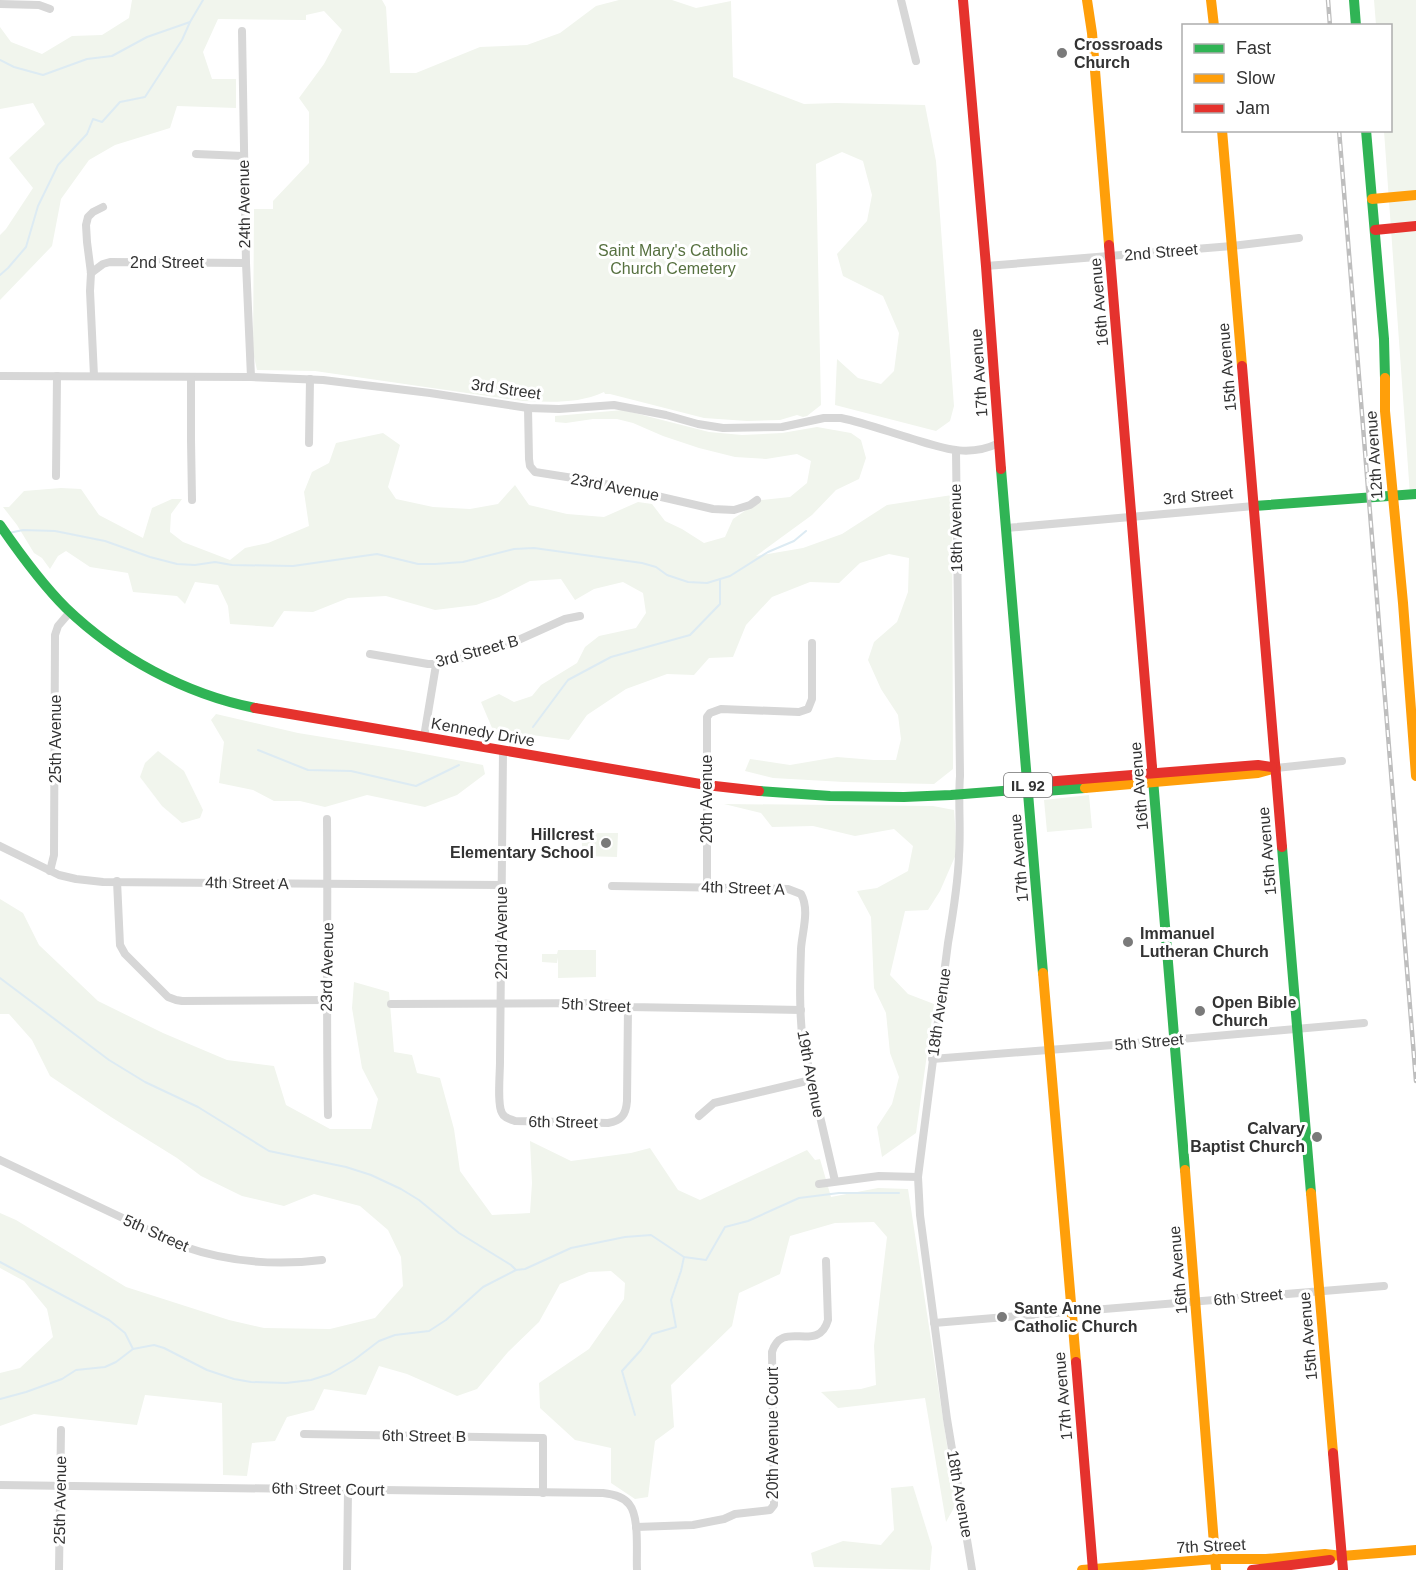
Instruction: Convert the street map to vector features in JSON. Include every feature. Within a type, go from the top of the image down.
[{"type":"street","points":[[901,0],[916,61]]},
{"type":"street","name":"17th Avenue","points":[[963,0],[1071,1312],[1089,1570]]},
{"type":"street","name":"16th Avenue","points":[[1087,0],[1092,33],[1132,517],[1216,1564]]},
{"type":"street","points":[[1211,0],[1214,24]]},
{"type":"street","points":[[1354,0],[1356,24]]},
{"type":"street","points":[[0,4],[39,5],[50,9]]},
{"type":"street","name":"24th Avenue","points":[[242,31],[243,156],[251,377]]},
{"type":"street","name":"15th Avenue","points":[[1222,132],[1343,1570]]},
{"type":"street","name":"12th Avenue","points":[[1366,132],[1384,339],[1385,411],[1416,776]]},
{"type":"street","points":[[196,154],[243,156]]},
{"type":"street","points":[[1372,199],[1416,195]]},
{"type":"street","points":[[94,376],[87,220],[93,212],[103,207]]},
{"type":"street","points":[[1375,230],[1416,226]]},
{"type":"street","name":"2nd Street","points":[[986,266],[1232,246],[1299,238]]},
{"type":"street","name":"2nd Street","points":[[91,273],[110,262],[246,263]]},
{"type":"street","name":"3rd Street","points":[[0,376],[191,376],[310,379],[430,393],[528,408],[559,409],[614,405],[723,428],[782,427],[824,418],[841,418],[956,451],[979,450],[999,443]]},
{"type":"street","points":[[56,476],[57,376]]},
{"type":"street","points":[[191,376],[192,500]]},
{"type":"street","points":[[309,442],[310,379]]},
{"type":"street","name":"23rd Avenue","points":[[528,408],[528,459],[535,472],[592,481],[713,509],[734,510],[757,500]]},
{"type":"street","name":"18th Avenue","points":[[956,451],[959,855],[955,906],[932,1059],[918,1177],[920,1215],[947,1419],[972,1570]]},
{"type":"street","name":"3rd Street","points":[[1006,528],[1416,494]]},
{"type":"street","name":"Kennedy Drive","points":[[0,525],[35,573],[70,612],[109,645],[143,667],[170,680],[205,694],[251,707],[706,785],[747,791],[834,796],[906,797],[1028,789],[1044,782],[1258,773],[1276,768],[1342,760]]},
{"type":"street","name":"25th Avenue","points":[[50,871],[54,855],[55,635],[58,626],[70,612]]},
{"type":"street","name":"3rd Street B","points":[[370,654],[436,665],[507,645],[565,619],[580,616]]},
{"type":"street","name":"20th Avenue","points":[[706,887],[706,722],[710,712],[721,709],[799,712],[808,709],[812,699],[812,643]]},
{"type":"street","points":[[424,737],[436,665]]},
{"type":"street","name":"22nd Avenue","points":[[502,1114],[500,1105],[500,1003],[503,751]]},
{"type":"street","name":"23rd Avenue","points":[[327,819],[328,1116]]},
{"type":"street","name":"4th Street A","points":[[0,846],[58,875],[102,882],[501,885]]},
{"type":"street","points":[[117,881],[119,941],[122,950],[168,997],[176,1000],[326,1000]]},
{"type":"street","name":"4th Street A","points":[[612,886],[788,889],[801,894]]},
{"type":"street","name":"19th Avenue","points":[[801,894],[804,905],[801,947],[803,1043],[835,1181]]},
{"type":"street","name":"5th Street","points":[[392,1004],[603,1003],[628,1007],[801,1010]]},
{"type":"street","name":"6th Street","points":[[502,1114],[515,1121],[608,1123],[616,1122],[624,1116],[627,1101],[628,1007]]},
{"type":"street","name":"5th Street","points":[[932,1059],[1364,1023]]},
{"type":"street","points":[[699,1116],[714,1103],[811,1080]]},
{"type":"street","name":"5th Street","points":[[0,1160],[182,1246],[205,1254],[243,1262],[276,1264],[322,1260]]},
{"type":"street","points":[[819,1184],[879,1176],[918,1177]]},
{"type":"street","name":"20th Avenue Court","points":[[636,1527],[702,1524],[735,1514],[770,1510],[773,1506],[772,1352],[781,1338],[814,1336],[826,1326],[828,1320],[826,1261]]},
{"type":"street","name":"6th Street","points":[[934,1323],[1384,1286]]},
{"type":"street","name":"25th Avenue","points":[[59,1570],[62,1430]]},
{"type":"street","name":"6th Street B","points":[[304,1434],[543,1438],[543,1493]]},
{"type":"street","name":"6th Street Court","points":[[0,1485],[603,1493],[616,1495],[629,1504],[636,1527]]},
{"type":"street","points":[[347,1570],[348,1490]]},
{"type":"street","points":[[636,1527],[637,1570]]},
{"type":"street","name":"7th Street","points":[[1089,1570],[1216,1564],[1324,1554],[1342,1556],[1416,1551]]},
{"type":"street","name":"7th Street","points":[[1252,1570],[1325,1561],[1342,1556]]},
{"type":"green space","name":"Saint Mary's Catholic Church Cemetery","points":[[132,0],[382,0],[386,7],[390,73],[416,73],[480,47],[527,45],[560,33],[596,6],[619,0],[672,0],[696,8],[731,1],[733,77],[804,104],[925,105],[936,161],[954,406],[950,421],[936,431],[835,405],[837,359],[858,378],[881,384],[894,371],[899,333],[883,296],[843,276],[837,254],[867,221],[872,195],[863,161],[842,152],[816,164],[821,405],[807,416],[797,415],[780,420],[747,421],[704,418],[604,392],[584,399],[554,402],[523,401],[315,371],[257,370],[253,352],[254,209],[273,209],[273,201],[309,163],[309,112],[299,98],[324,64],[342,30],[324,11],[306,15],[306,20],[218,19],[203,52],[212,79],[236,79],[236,108],[177,106],[170,128],[115,145],[89,160],[61,199],[52,246],[0,300],[0,235],[33,188],[9,158],[45,124],[33,103],[0,109],[0,27],[11,42],[42,54],[72,36],[102,35],[129,18]]},
{"type":"green space","points":[[1374,0],[1416,0],[1416,494],[1410,495],[1384,132],[1392,132],[1392,24],[1376,24]]},
{"type":"green space","points":[[623,410],[709,432],[742,435],[782,433],[817,427],[851,433],[861,440],[866,458],[859,479],[836,490],[812,515],[756,556],[803,548],[842,534],[887,505],[952,495],[953,769],[934,784],[773,778],[745,771],[750,759],[790,765],[837,757],[896,760],[901,739],[898,715],[881,689],[868,660],[874,642],[897,622],[908,592],[909,558],[889,554],[860,563],[839,583],[810,582],[772,597],[746,625],[733,657],[709,658],[694,675],[667,674],[626,689],[587,715],[569,740],[532,735],[495,735],[481,702],[499,694],[514,702],[532,696],[541,685],[577,663],[585,647],[599,636],[636,628],[646,613],[643,593],[623,582],[594,589],[575,600],[561,579],[530,581],[499,597],[476,605],[435,610],[386,596],[348,598],[313,612],[284,611],[273,627],[230,624],[228,606],[218,585],[195,582],[185,604],[177,596],[133,592],[128,573],[90,567],[66,551],[58,556],[50,569],[42,558],[34,553],[3,507],[9,507],[24,491],[81,489],[99,515],[143,538],[152,508],[172,499],[182,499],[171,514],[170,532],[183,542],[230,560],[245,548],[268,543],[309,526],[304,492],[312,472],[329,463],[336,443],[383,433],[400,445],[388,487],[396,499],[433,507],[470,509],[498,504],[515,485],[529,505],[567,514],[604,517],[638,502],[652,504],[665,521],[704,543],[725,537],[733,519],[761,500],[790,497],[807,483],[811,461],[797,454],[766,459],[735,457],[699,448],[617,419],[555,422],[555,416]]},
{"type":"green space","points":[[216,714],[298,733],[483,765],[485,774],[457,795],[425,807],[367,795],[325,807],[300,801],[274,801],[253,790],[219,783],[224,742],[211,720]]},
{"type":"green space","points":[[158,751],[184,771],[203,810],[200,818],[182,823],[162,806],[140,777],[145,763]]},
{"type":"green space","points":[[1089,795],[1092,828],[1047,832],[1044,800]]},
{"type":"green space","points":[[724,804],[933,806],[954,810],[957,852],[940,891],[928,910],[905,911],[890,975],[908,994],[934,1004],[916,1133],[882,1157],[877,1127],[892,1104],[899,1077],[890,1053],[886,1013],[874,988],[871,917],[857,891],[877,888],[908,871],[913,846],[894,829],[855,836],[813,826],[772,827],[761,813]]},
{"type":"green space","points":[[581,833],[618,833],[617,857],[583,856]]},
{"type":"green space","points":[[0,899],[23,913],[39,945],[98,1001],[163,1033],[227,1060],[274,1066],[286,1105],[330,1129],[371,1129],[378,1099],[362,1068],[352,1008],[354,982],[389,992],[394,1052],[412,1055],[417,1073],[440,1078],[454,1129],[460,1171],[492,1215],[530,1213],[532,1183],[530,1141],[571,1161],[631,1153],[650,1148],[678,1190],[700,1200],[807,1150],[815,1160],[820,1159],[831,1197],[878,1188],[908,1189],[956,1504],[946,1522],[925,1398],[838,1408],[821,1392],[861,1389],[876,1385],[874,1346],[887,1237],[874,1222],[835,1223],[790,1236],[780,1274],[739,1293],[732,1326],[671,1385],[674,1427],[655,1441],[648,1497],[635,1499],[611,1483],[611,1448],[575,1440],[540,1408],[539,1383],[589,1349],[624,1299],[625,1283],[611,1271],[589,1272],[560,1284],[539,1322],[508,1352],[477,1389],[457,1396],[407,1374],[379,1366],[366,1395],[324,1389],[314,1410],[287,1417],[275,1441],[252,1443],[247,1476],[223,1475],[222,1403],[145,1395],[137,1425],[34,1414],[0,1426],[0,1373],[20,1368],[53,1337],[47,1309],[24,1281],[0,1268],[0,1213],[16,1220],[126,1287],[229,1320],[264,1328],[330,1329],[375,1318],[403,1286],[401,1257],[388,1230],[360,1206],[314,1194],[284,1206],[242,1196],[201,1176],[50,1076],[32,1040],[9,1014],[0,1014]]},
{"type":"green space","points":[[558,950],[596,950],[596,977],[558,978],[558,957],[557,963],[542,962],[542,954],[557,954]]},
{"type":"green space","points":[[913,1486],[932,1547],[930,1570],[814,1567],[811,1553],[843,1541],[881,1545],[894,1530],[891,1488]]},
{"type":"waterway","points":[[0,275],[26,247],[38,206],[58,165],[87,134],[93,119],[102,122],[120,102],[145,97],[182,40],[203,0]]},
{"type":"waterway","points":[[0,60],[14,67],[43,75],[87,59],[112,56],[147,37],[190,22]]},
{"type":"waterway","points":[[9,533],[23,530],[55,531],[105,541],[177,564],[195,565],[215,562],[232,565],[293,566],[377,554],[418,564],[435,564],[463,562],[514,549],[534,548],[642,563],[688,582],[707,583],[730,576],[768,552],[794,541],[806,531]]},
{"type":"waterway","points":[[533,727],[568,680],[611,657],[690,635],[720,604],[720,579]]},
{"type":"waterway","points":[[258,750],[308,770],[351,771],[416,786],[459,765]]},
{"type":"waterway","points":[[0,978],[109,1060],[145,1082],[198,1107],[269,1151],[346,1167],[371,1175],[401,1189],[419,1200],[459,1233],[516,1270]]},
{"type":"waterway","points":[[0,1399],[62,1379],[76,1370],[105,1367],[133,1349],[154,1345],[207,1370],[234,1379],[286,1383],[311,1380],[330,1374],[379,1341],[395,1335],[429,1331],[446,1320],[483,1287],[516,1270],[525,1269],[571,1248],[625,1237],[651,1235],[684,1257],[706,1260],[725,1227],[748,1221],[799,1198],[839,1193],[899,1193]]},
{"type":"waterway","points":[[635,1415],[622,1371],[652,1334],[676,1327],[671,1300],[684,1257]]},
{"type":"waterway","points":[[0,1262],[109,1320],[125,1333],[133,1349]]},
{"type":"railway","points":[[1328,0],[1330,24]]},
{"type":"railway","points":[[1339,132],[1416,1081]]},
{"type":"traffic: fast","points":[[1354,0],[1356,24]]},
{"type":"traffic: fast","points":[[1366,132],[1384,339],[1385,378]]},
{"type":"traffic: fast","points":[[1001,469],[1043,973]]},
{"type":"traffic: fast","points":[[1254,506],[1416,494]]},
{"type":"traffic: fast","points":[[0,525],[31,568],[66,608],[107,642],[153,671],[178,683],[229,702],[255,708]]},
{"type":"traffic: fast","points":[[1152,767],[1185,1170]]},
{"type":"traffic: fast","points":[[759,791],[830,796],[904,797],[1028,789],[1045,791],[1085,788]]},
{"type":"traffic: fast","points":[[1282,847],[1311,1193]]},
{"type":"traffic: slow","points":[[1087,0],[1092,33],[1109,245]]},
{"type":"traffic: slow","points":[[1211,0],[1214,24]]},
{"type":"traffic: slow","points":[[1222,132],[1242,366]]},
{"type":"traffic: slow","points":[[1372,199],[1416,195]]},
{"type":"traffic: slow","points":[[1385,378],[1385,411],[1416,776]]},
{"type":"traffic: slow","points":[[1085,788],[1258,773],[1276,768]]},
{"type":"traffic: slow","points":[[1043,973],[1076,1362]]},
{"type":"traffic: slow","points":[[1185,1170],[1216,1570]]},
{"type":"traffic: slow","points":[[1311,1193],[1333,1453]]},
{"type":"traffic: slow","points":[[1082,1570],[1215,1559],[1266,1559],[1325,1554],[1342,1556],[1416,1550]]},
{"type":"traffic: jam","points":[[963,0],[1001,469]]},
{"type":"traffic: jam","points":[[1375,230],[1416,226]]},
{"type":"traffic: jam","points":[[1109,245],[1152,767]]},
{"type":"traffic: jam","points":[[1242,366],[1282,847]]},
{"type":"traffic: jam","points":[[255,708],[706,785],[759,791]]},
{"type":"traffic: jam","points":[[1029,788],[1044,782],[1258,765],[1272,767]]},
{"type":"traffic: jam","points":[[1076,1362],[1093,1570]]},
{"type":"traffic: jam","points":[[1333,1453],[1343,1570]]},
{"type":"traffic: jam","points":[[1252,1570],[1330,1560]]},
{"type":"place","name":"Crossroads Church","points":[[1062,53]]},
{"type":"place","name":"Hillcrest Elementary School","points":[[606,843]]},
{"type":"place","name":"Immanuel Lutheran Church","points":[[1128,942]]},
{"type":"place","name":"Open Bible Church","points":[[1200,1011]]},
{"type":"place","name":"Calvary Baptist Church","points":[[1317,1137]]},
{"type":"place","name":"Sante Anne Catholic Church","points":[[1002,1317]]}]
